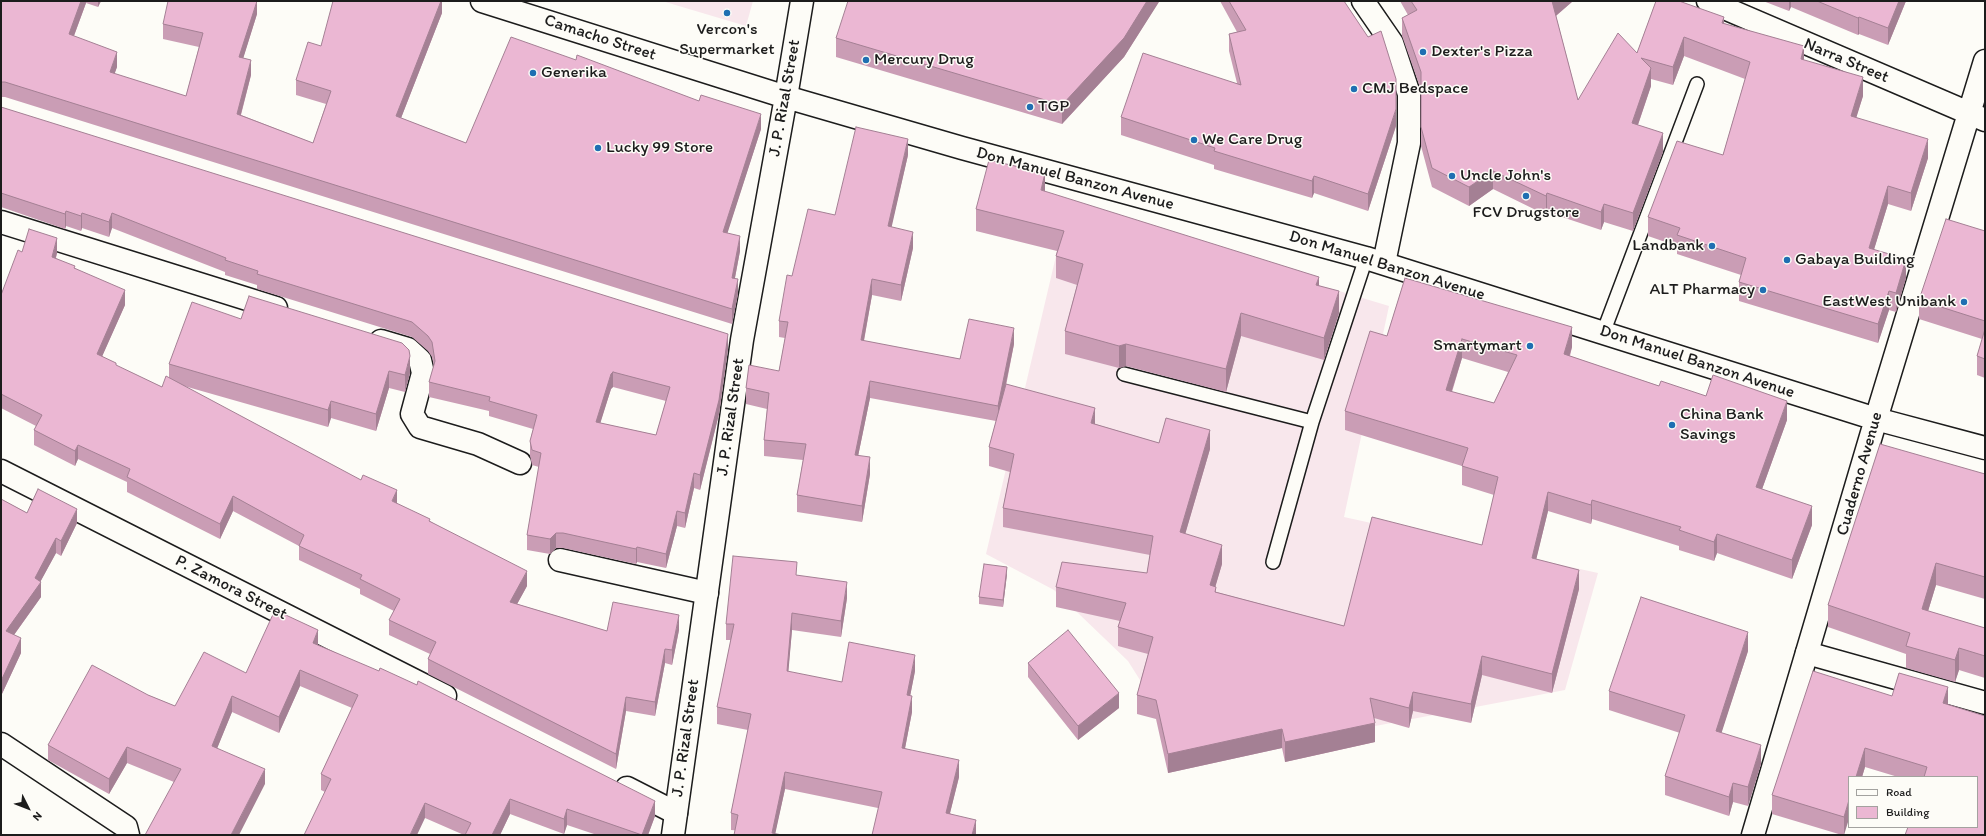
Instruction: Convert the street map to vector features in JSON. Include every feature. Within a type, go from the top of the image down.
[{"type":"street","name":"Camacho Street","points":[[482,1],[786,97]]},
{"type":"street","name":"J. P. Rizal Street","points":[[673,835],[742,340],[802,1]]},
{"type":"street","points":[[1363,1],[1392,43],[1409,94],[1408,143],[1375,260]]},
{"type":"street","name":"Narra Street","points":[[1708,1],[1977,117]]},
{"type":"street","name":"Cuaderno Avenue","points":[[1753,835],[1876,419],[1977,117],[1985,60]]},
{"type":"street","name":"Don Manuel Banzon Avenue","points":[[786,97],[962,148],[1375,260],[1876,419],[1985,448]]},
{"type":"street","points":[[1,222],[295,314]]},
{"type":"street","points":[[719,333],[742,340]]},
{"type":"street","points":[[362,335],[408,349],[420,360],[423,373],[412,414],[420,427],[478,444],[520,463]]},
{"type":"street","name":"P. Zamora Street","points":[[1,471],[463,705]]},
{"type":"street","points":[[560,560],[707,593]]},
{"type":"street","points":[[1807,653],[1985,703]]},
{"type":"street","points":[[1,744],[126,827],[128,835]]},
{"type":"street","points":[[612,780],[676,813]]},
{"type":"lane","points":[[1603,333],[1697,84]]},
{"type":"lane","points":[[1272,562],[1312,422],[1375,260]]},
{"type":"lane","points":[[1124,374],[1312,422]]},
{"type":"shaded area","name":"Vercon's Supermarket","points":[[662,1],[753,1],[746,26]]},
{"type":"shaded area","points":[[1067,209],[1389,306],[1344,517],[1598,573],[1565,690],[1191,761],[1128,661],[1054,590],[986,554]]},
{"type":"building","points":[[1,1],[81,1],[69,34],[117,52],[110,72],[186,96],[203,33],[163,24],[168,1],[257,1],[239,57],[251,60],[237,114],[313,143],[331,91],[296,80],[308,42],[321,46],[333,1],[441,1],[396,116],[466,143],[511,37],[576,60],[577,55],[699,101],[701,95],[761,114],[723,232],[740,236],[732,278],[738,279],[732,309],[1,82]]},
{"type":"building","points":[[848,1],[1147,1],[1124,38],[1062,105],[836,38]]},
{"type":"building","points":[[1229,1],[1344,1],[1368,37],[1381,31],[1396,79],[1396,109],[1368,194],[1314,176],[1312,181],[1214,151],[1215,148],[1121,117],[1143,53],[1241,85],[1229,34],[1246,30]]},
{"type":"building","points":[[1411,1],[1552,1],[1578,100],[1618,33],[1637,53],[1656,1],[1679,1],[1724,17],[1722,23],[1804,46],[1801,59],[1863,77],[1851,116],[1928,139],[1911,193],[1888,186],[1869,248],[1906,259],[1896,293],[1889,291],[1878,324],[1739,282],[1746,258],[1677,235],[1680,228],[1648,217],[1677,141],[1723,155],[1750,62],[1684,37],[1673,67],[1641,58],[1651,68],[1632,123],[1663,133],[1633,213],[1604,204],[1601,212],[1547,193],[1546,196],[1493,171],[1469,187],[1432,168],[1421,127],[1421,72],[1402,18],[1417,10]]},
{"type":"building","points":[[1817,1],[1899,1],[1888,28],[1859,17],[1858,18]]},
{"type":"building","points":[[1,107],[728,334],[719,400],[700,475],[694,473],[685,513],[677,511],[666,554],[563,533],[556,533],[550,539],[527,535],[541,453],[532,450],[530,441],[537,415],[489,401],[490,397],[429,382],[435,361],[432,342],[428,336],[412,322],[257,274],[258,271],[225,260],[226,258],[112,213],[109,222],[82,213],[81,216],[66,211],[65,214],[1,193]],"holes":[[[613,372],[670,387],[656,435],[596,422],[611,374]]]},
{"type":"building","points":[[856,127],[908,139],[888,226],[913,232],[901,285],[872,279],[861,340],[960,359],[969,319],[1014,328],[998,406],[870,381],[855,455],[870,457],[862,506],[797,495],[806,444],[764,440],[769,393],[746,388],[749,365],[779,371],[788,322],[779,321],[787,275],[792,276],[808,209],[835,215]]},
{"type":"building","points":[[989,160],[1045,173],[1041,190],[1319,277],[1316,285],[1339,291],[1324,338],[1241,313],[1226,369],[1126,344],[1119,346],[1065,331],[1083,264],[1056,256],[1064,231],[976,209]]},
{"type":"building","points":[[1946,219],[1985,231],[1985,321],[1919,300]]},
{"type":"building","points":[[29,229],[57,238],[52,257],[75,266],[74,268],[125,290],[97,354],[116,363],[116,365],[162,387],[166,376],[361,480],[363,475],[397,490],[392,501],[430,519],[429,521],[527,571],[510,602],[607,631],[613,602],[679,615],[672,650],[665,649],[655,702],[626,697],[616,754],[428,659],[436,642],[389,620],[400,599],[360,579],[362,575],[299,546],[304,535],[233,496],[220,524],[127,477],[130,469],[78,445],[75,451],[34,430],[42,415],[1,394],[1,295],[18,250],[22,252]]},
{"type":"building","points":[[1405,278],[1572,327],[1564,354],[1659,386],[1661,381],[1706,396],[1713,375],[1787,401],[1756,487],[1812,506],[1792,560],[1717,534],[1714,542],[1679,530],[1681,527],[1592,500],[1591,505],[1548,492],[1532,558],[1579,570],[1552,674],[1482,656],[1471,704],[1413,692],[1409,708],[1370,698],[1375,723],[1285,742],[1282,729],[1168,754],[1156,700],[1137,695],[1153,637],[1118,627],[1126,603],[1056,587],[1062,562],[1147,573],[1153,536],[1003,508],[1014,454],[989,447],[1006,384],[1095,408],[1091,423],[1159,443],[1166,418],[1210,430],[1180,532],[1222,545],[1210,585],[1216,587],[1215,592],[1344,626],[1372,517],[1482,545],[1498,477],[1462,466],[1468,448],[1345,411],[1370,331],[1387,336]],"holes":[[[1462,339],[1517,355],[1494,403],[1446,390]]]},
{"type":"building","points":[[249,296],[402,343],[409,350],[410,356],[405,375],[389,371],[376,414],[331,401],[328,410],[169,364],[192,302],[241,319]]},
{"type":"building","points":[[1985,329],[1985,359],[1977,356]]},
{"type":"building","points":[[1880,444],[1985,474],[1985,577],[1936,563],[1922,609],[1985,628],[1985,656],[1959,648],[1955,660],[1906,646],[1910,633],[1828,605]]},
{"type":"building","points":[[38,489],[77,509],[61,541],[56,538],[35,578],[41,582],[6,631],[21,638],[1,681],[1,499],[27,513]]},
{"type":"building","points":[[733,556],[797,562],[796,575],[847,582],[841,621],[792,613],[787,671],[842,682],[849,642],[915,655],[907,695],[912,696],[902,748],[959,760],[946,813],[976,820],[972,835],[872,835],[882,792],[785,772],[772,833],[782,835],[734,835],[738,815],[731,813],[751,714],[717,707],[734,624],[726,624]]},
{"type":"building","points":[[984,564],[1007,567],[1003,600],[979,597]]},
{"type":"building","points":[[1641,597],[1748,632],[1716,731],[1761,745],[1748,787],[1733,783],[1729,797],[1665,776],[1685,715],[1609,691]]},
{"type":"building","points":[[275,610],[318,630],[313,643],[379,671],[380,668],[417,685],[418,681],[655,801],[642,835],[567,809],[564,819],[510,799],[492,835],[465,835],[471,823],[425,803],[410,835],[304,835],[331,779],[321,774],[358,695],[300,670],[279,717],[232,696],[212,746],[265,769],[231,835],[145,835],[181,769],[127,747],[109,779],[48,745],[92,665],[148,695],[175,706],[204,652],[246,673]]},
{"type":"building","points":[[1068,630],[1119,693],[1078,726],[1028,663]]},
{"type":"building","points":[[1813,671],[1892,696],[1899,673],[1948,687],[1943,703],[1985,716],[1985,835],[1905,835],[1908,828],[1978,828],[1978,776],[1924,776],[1927,767],[1865,748],[1856,776],[1848,776],[1848,803],[1844,817],[1772,795]]},
{"type":"place","name":"Vercon's Supermarket","points":[[727,13]]},
{"type":"place","name":"Dexter's Pizza","points":[[1423,52]]},
{"type":"place","name":"Mercury Drug","points":[[866,60]]},
{"type":"place","name":"Generika","points":[[533,73]]},
{"type":"place","name":"CMJ Bedspace","points":[[1354,89]]},
{"type":"place","name":"TGP","points":[[1030,107]]},
{"type":"place","name":"We Care Drug","points":[[1194,140]]},
{"type":"place","name":"Lucky 99 Store","points":[[598,148]]},
{"type":"place","name":"Uncle John's","points":[[1452,176]]},
{"type":"place","name":"FCV Drugstore","points":[[1526,196]]},
{"type":"place","name":"Landbank","points":[[1712,246]]},
{"type":"place","name":"Gabaya Building","points":[[1787,260]]},
{"type":"place","name":"ALT Pharmacy","points":[[1763,290]]},
{"type":"place","name":"EastWest Unibank","points":[[1964,302]]},
{"type":"place","name":"Smartymart","points":[[1530,346]]},
{"type":"place","name":"China Bank Savings","points":[[1672,425]]}]
